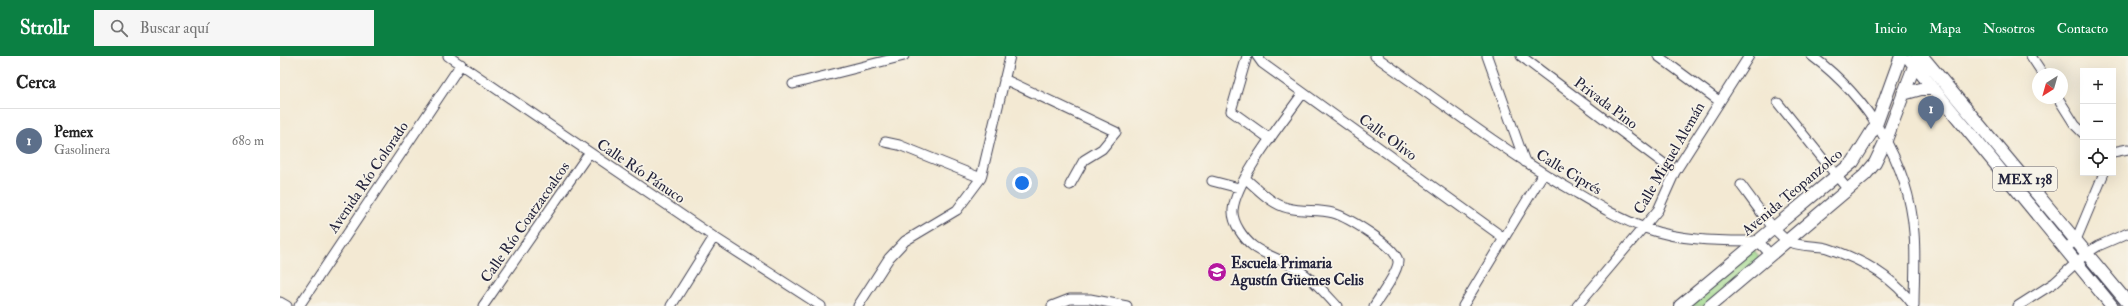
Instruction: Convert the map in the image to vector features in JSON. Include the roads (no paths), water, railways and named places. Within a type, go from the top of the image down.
[{"type":"main road","name":"Avenida Teopanzolco","points":[[1680,306],[1853,162],[1876,125],[1901,56]]},
{"type":"main road","name":"MEX 138","points":[[1907,56],[1919,59],[2076,240],[2128,303]]},
{"type":"main road","name":"MEX 138","points":[[1919,59],[1934,89],[2112,306]]},
{"type":"main road","points":[[1710,306],[1848,190],[1875,163],[1919,59]]},
{"type":"main road","points":[[1903,94],[1921,89],[1934,89]]},
{"type":"street","name":"Calle Río Pánuco","points":[[448,56],[714,237],[821,306]]},
{"type":"street","points":[[793,84],[904,56]]},
{"type":"street","points":[[858,306],[889,258],[905,241],[957,210],[981,178],[1010,56]]},
{"type":"street","points":[[1247,56],[1231,111],[1270,139]]},
{"type":"street","name":"Calle Olivo","points":[[1257,56],[1262,63],[1504,238]]},
{"type":"street","name":"Calle Ciprés","points":[[1375,56],[1543,174],[1611,213],[1645,228],[1694,238],[1758,242]]},
{"type":"street","points":[[1487,56],[1525,162]]},
{"type":"street","name":"Privada Pino","points":[[1521,56],[1675,172]]},
{"type":"street","points":[[1658,56],[1719,101]]},
{"type":"street","name":"Calle Miguel Alemán","points":[[1577,306],[1645,228],[1658,210],[1675,172],[1749,56]]},
{"type":"street","points":[[1812,56],[1833,72],[1848,87],[1886,140],[1897,162],[1908,196],[1913,226],[1914,306]]},
{"type":"street","points":[[2031,56],[2039,68]]},
{"type":"street","name":"Avenida Río Colorado","points":[[299,306],[461,64]]},
{"type":"street","points":[[1004,79],[1116,132],[1102,150],[1084,160],[1070,185]]},
{"type":"street","points":[[1303,93],[1270,139],[1239,188],[1233,211],[1236,224],[1252,245],[1261,252],[1294,267],[1317,285],[1337,306]]},
{"type":"street","points":[[1778,103],[1848,190]]},
{"type":"street","points":[[2062,104],[2075,125],[2080,130]]},
{"type":"street","points":[[885,142],[899,145],[981,178]]},
{"type":"street","points":[[2116,151],[2128,149]]},
{"type":"street","name":"Calle Río Coatzacoalcos","points":[[483,306],[589,153]]},
{"type":"street","points":[[1463,306],[1543,174]]},
{"type":"street","points":[[2065,250],[2076,240],[2103,176]]},
{"type":"street","points":[[1246,179],[1271,200],[1287,208],[1332,213],[1352,221],[1394,252],[1398,261],[1396,270],[1374,306]]},
{"type":"street","points":[[1212,181],[1239,188]]},
{"type":"street","points":[[1741,185],[1775,228],[1788,241],[1826,248],[1872,267],[1906,295],[1914,306]]},
{"type":"street","points":[[2018,306],[2054,283],[2087,253],[2098,246],[2128,233]]},
{"type":"street","points":[[671,306],[714,237]]},
{"type":"street","points":[[1758,242],[1771,255]]},
{"type":"street","points":[[1052,306],[1070,299],[1090,299],[1127,306]]},
{"type":"street","points":[[280,302],[287,306]]},
{"type":"place","name":"Pemex","points":[[1931,129]]},
{"type":"place","name":"Escuela Primaria Agustín Güemes Celis","points":[[1217,272]]}]
